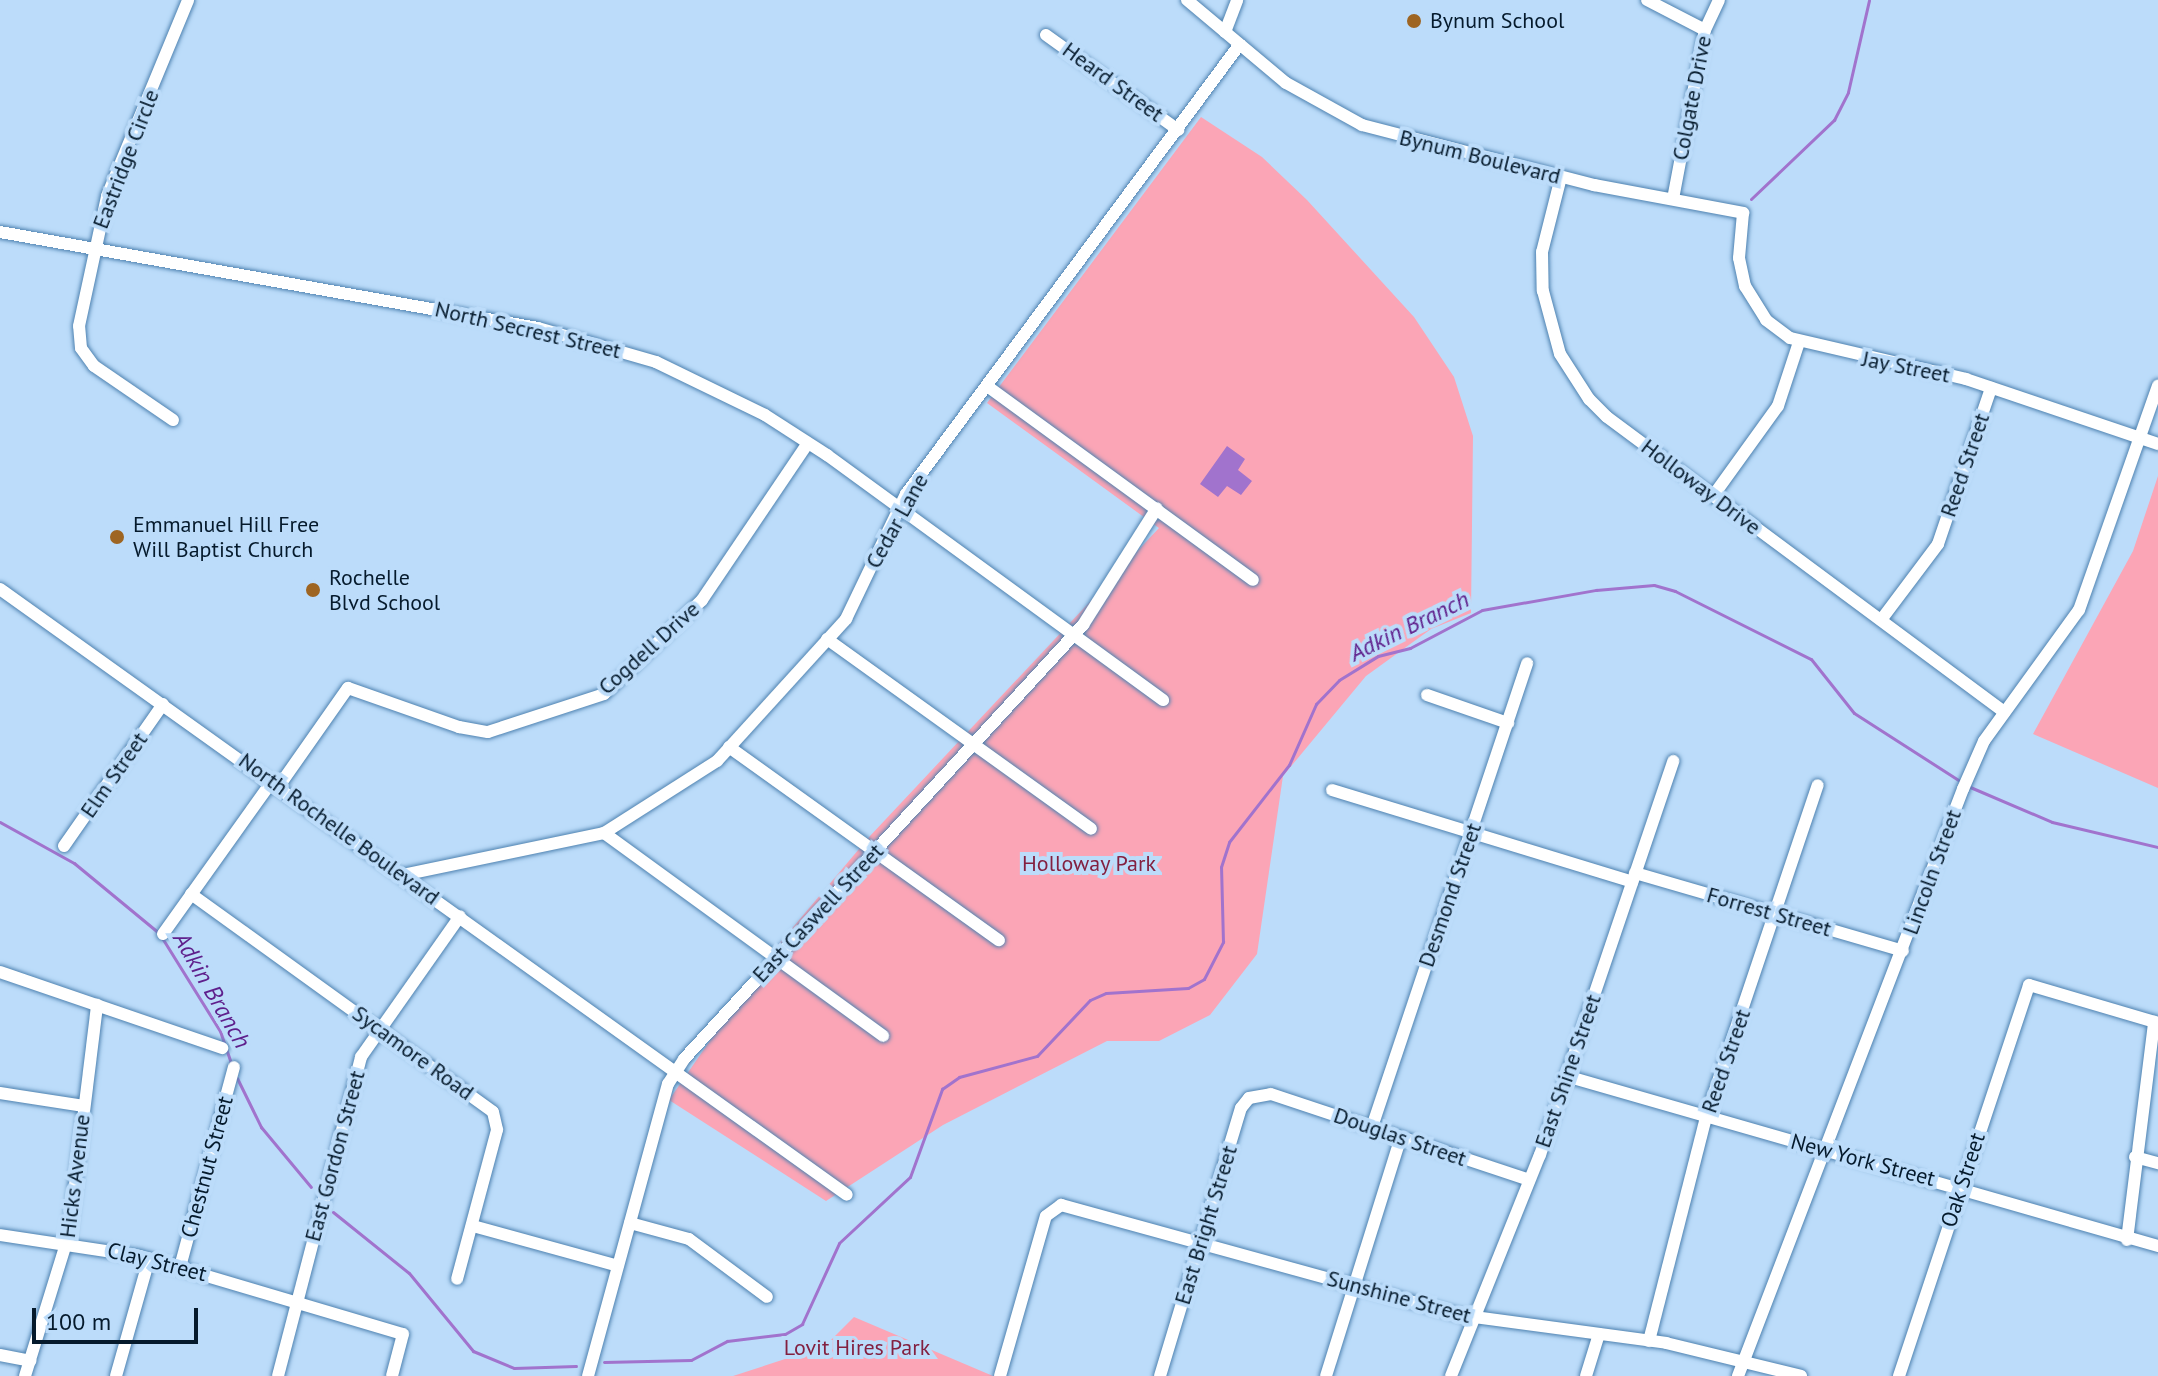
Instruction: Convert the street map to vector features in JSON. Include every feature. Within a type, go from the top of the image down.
[{"type":"street","name":"Eastridge Circle","points":[[173,420],[94,366],[81,348],[79,326],[107,196],[188,0]]},
{"type":"street","points":[[1187,0],[1240,44]]},
{"type":"street","points":[[1225,32],[1237,0]]},
{"type":"street","points":[[1647,0],[1705,30]]},
{"type":"street","name":"Colgate Drive","points":[[1673,199],[1705,30],[1719,0]]},
{"type":"street","name":"Heard Street","points":[[1046,35],[1178,130]]},
{"type":"street","name":"Bynum Boulevard","points":[[1240,44],[1313,102],[1362,125],[1561,177],[1743,213]]},
{"type":"street","name":"Cedar Lane","points":[[403,875],[604,833],[717,761],[846,619],[900,508],[1240,44]]},
{"type":"street","name":"Holloway Drive","points":[[1561,177],[1542,264],[1545,304],[1560,354],[1607,417],[2004,712]]},
{"type":"street","name":"Jay Street","points":[[1743,213],[1739,258],[1745,286],[1773,327],[1799,342],[1991,388],[2158,444]]},
{"type":"street","name":"North Secrest Street","points":[[0,232],[471,315],[613,347],[708,384],[808,443],[1163,700]]},
{"type":"street","points":[[1713,496],[1778,406],[1799,342]]},
{"type":"street","points":[[987,386],[1253,580]]},
{"type":"street","name":"Lincoln Street","points":[[1738,1376],[1966,783],[2004,712],[2079,610],[2158,386]]},
{"type":"street","name":"Reed Street","points":[[1881,620],[1938,544],[1991,388]]},
{"type":"street","name":"Cogdell Drive","points":[[275,783],[348,688],[459,727],[488,732],[604,694],[702,600],[808,443]]},
{"type":"street","name":"East Caswell Street","points":[[588,1376],[668,1084],[676,1071],[1074,635],[1157,508]]},
{"type":"street","name":"North Rochelle Boulevard","points":[[0,589],[847,1195]]},
{"type":"street","points":[[827,639],[1091,829]]},
{"type":"street","name":"Desmond Street","points":[[1372,1127],[1527,663]]},
{"type":"street","points":[[1427,695],[1508,723]]},
{"type":"street","name":"Elm Street","points":[[64,846],[163,704]]},
{"type":"street","points":[[729,747],[999,940]]},
{"type":"street","name":"East Shine Street","points":[[1451,1376],[1529,1180],[1673,761]]},
{"type":"street","points":[[163,934],[275,783]]},
{"type":"street","name":"Reed Street","points":[[1649,1341],[1706,1117],[1818,785]]},
{"type":"street","name":"Forrest Street","points":[[1332,790],[1470,835],[1903,951]]},
{"type":"street","points":[[604,833],[883,1036]]},
{"type":"street","name":"Sycamore Road","points":[[191,894],[493,1112],[497,1130],[457,1279]]},
{"type":"street","name":"East Gordon Street","points":[[278,1376],[361,1057],[460,916]]},
{"type":"street","points":[[0,972],[222,1048]]},
{"type":"street","name":"Oak Street","points":[[1899,1376],[2029,985],[2156,1022]]},
{"type":"street","name":"Hicks Avenue","points":[[25,1376],[68,1241],[97,1005]]},
{"type":"street","points":[[2127,1240],[2135,1157],[2156,1022]]},
{"type":"street","name":"Chestnut Street","points":[[180,1267],[234,1067]]},
{"type":"street","name":"New York Street","points":[[1566,1076],[1960,1187],[2127,1240],[2158,1246]]},
{"type":"street","points":[[0,1093],[84,1106]]},
{"type":"street","name":"Douglas Street","points":[[1271,1094],[1529,1180]]},
{"type":"street","name":"East Bright Street","points":[[1160,1376],[1241,1108],[1249,1098],[1271,1094]]},
{"type":"street","points":[[1326,1376],[1352,1285],[1401,1137]]},
{"type":"street","points":[[2135,1157],[2158,1163]]},
{"type":"street","name":"Sunshine Street","points":[[1000,1376],[1046,1216],[1061,1205],[1473,1317],[1649,1341],[1743,1360],[1801,1376]]},
{"type":"street","points":[[630,1223],[689,1239],[767,1297]]},
{"type":"street","points":[[473,1226],[618,1266]]},
{"type":"street","name":"Clay Street","points":[[0,1235],[68,1241],[149,1259],[298,1300],[403,1334],[392,1376]]},
{"type":"street","points":[[116,1376],[149,1259]]},
{"type":"street","points":[[1586,1376],[1599,1334]]},
{"type":"street","points":[[0,1355],[30,1361]]},
{"type":"green space","name":"Holloway Park","points":[[1201,117],[1262,157],[1307,200],[1414,317],[1454,377],[1473,436],[1471,613],[1431,629],[1366,676],[1283,776],[1257,954],[1210,1015],[1159,1041],[1107,1041],[943,1125],[826,1201],[669,1100],[767,958],[870,836],[1159,528],[987,403]]},
{"type":"green space","points":[[2158,476],[2158,788],[2033,734],[2133,551]]},
{"type":"green space","name":"Lovit Hires Park","points":[[854,1317],[993,1376],[733,1376],[825,1346]]},
{"type":"shaded area","points":[[1227,446],[1245,459],[1238,470],[1252,481],[1241,495],[1227,486],[1218,497],[1200,484]]},
{"type":"waterway","points":[[1751,199],[1834,120],[1848,92],[1869,0]]},
{"type":"waterway","name":"Adkin Branch","points":[[604,1362],[691,1360],[727,1341],[785,1334],[802,1324],[839,1243],[910,1177],[942,1089],[959,1077],[1037,1056],[1090,1000],[1106,993],[1188,988],[1204,979],[1223,942],[1221,867],[1229,842],[1289,765],[1316,704],[1339,680],[1378,656],[1410,648],[1482,610],[1596,590],[1654,585],[1675,591],[1811,659],[1854,713],[1963,783]]},
{"type":"waterway","name":"Adkin Branch","points":[[1970,787],[2052,822],[2158,847]]},
{"type":"waterway","name":"Adkin Branch","points":[[0,822],[74,863],[159,933],[220,1031],[231,1063]]},
{"type":"waterway","name":"Adkin Branch","points":[[237,1078],[261,1127],[311,1187]]},
{"type":"waterway","name":"Adkin Branch","points":[[333,1212],[409,1273],[473,1351],[514,1368],[576,1366]]},
{"type":"place","name":"Bynum School","points":[[1414,21]]},
{"type":"place","name":"Emmanuel Hill Free Will Baptist Church","points":[[117,537]]},
{"type":"place","name":"Rochelle Blvd School","points":[[313,590]]}]
